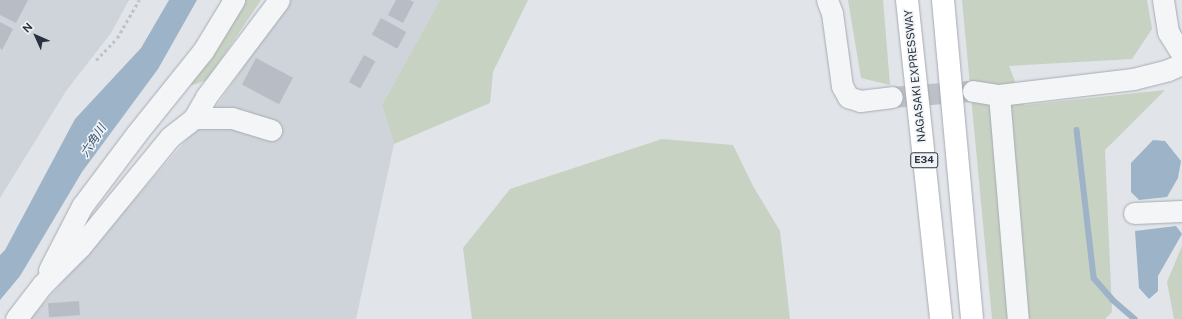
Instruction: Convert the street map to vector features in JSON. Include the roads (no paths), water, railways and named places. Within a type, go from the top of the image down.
[{"type":"highway","name":"NAGASAKI EXPRESSWAY","points":[[907,0],[941,319]]},
{"type":"highway","points":[[943,0],[972,319]]},
{"type":"street","points":[[42,285],[82,206],[137,133],[203,51],[234,0]]},
{"type":"street","points":[[16,319],[42,285],[80,247],[170,137],[194,118],[206,97],[279,0]]},
{"type":"street","points":[[827,0],[832,13],[842,86],[848,97],[860,101],[892,97]]},
{"type":"street","points":[[1163,0],[1168,32],[1182,54]]},
{"type":"street","points":[[973,91],[999,95],[1133,79],[1168,70],[1182,64]]},
{"type":"street","points":[[999,95],[1018,319]]},
{"type":"street","points":[[194,118],[232,118],[271,130]]},
{"type":"street","points":[[1134,213],[1182,211]]},
{"type":"water","name":"六角川","points":[[169,0],[197,0],[158,69],[82,172],[20,276],[0,300],[0,255],[5,250],[75,119],[141,48]]},
{"type":"water","points":[[1153,140],[1165,141],[1181,161],[1178,178],[1167,197],[1139,200],[1131,192],[1131,163]]},
{"type":"water","points":[[1176,226],[1182,234],[1158,276],[1158,291],[1149,299],[1139,288],[1135,231]]},
{"type":"waterway","points":[[1077,130],[1094,278],[1113,300],[1135,319]]},
{"type":"tunnel","points":[[892,97],[969,91]]}]
